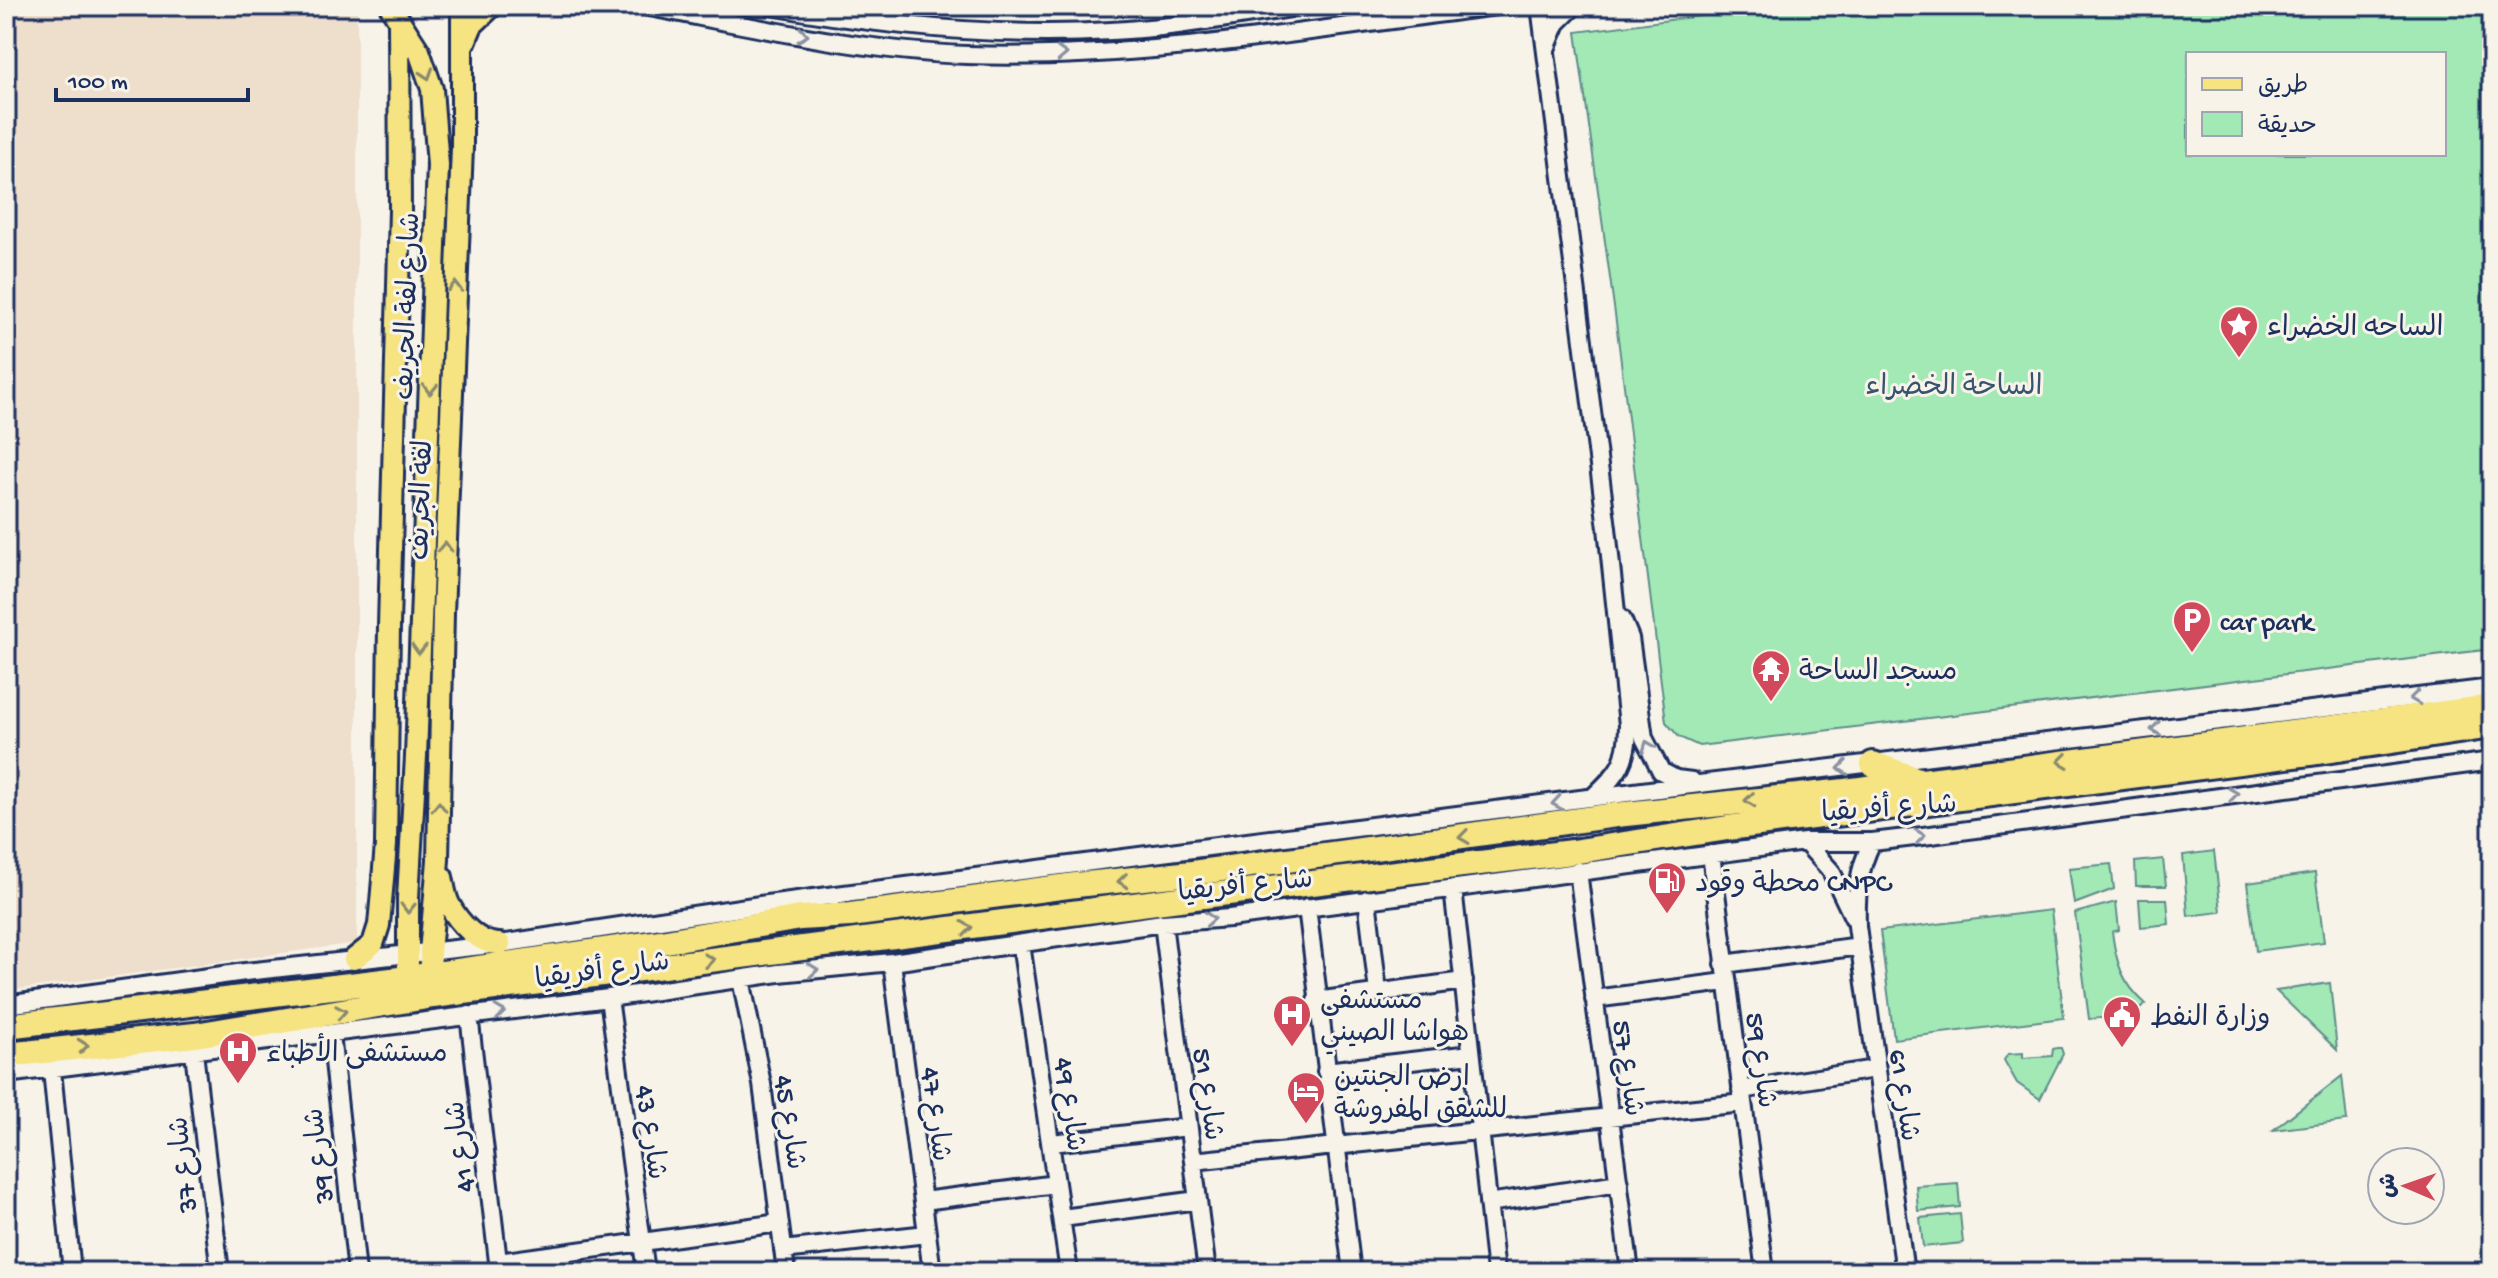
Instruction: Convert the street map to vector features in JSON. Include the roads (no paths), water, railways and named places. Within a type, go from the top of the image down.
[{"type":"highway","points":[[2309,742],[2492,707]]},
{"type":"highway","points":[[2309,742],[2492,726]]},
{"type":"highway","name":"شارع أفريقيا","points":[[432,974],[800,948],[1572,852],[2309,742]]},
{"type":"highway","name":"شارع أفريقيا","points":[[6,1026],[408,978],[660,942],[800,918],[850,915],[1316,857],[1616,815],[2309,742]]},
{"type":"highway","points":[[1873,764],[1923,781]]},
{"type":"highway","points":[[1316,857],[1326,834]]},
{"type":"highway","points":[[1076,885],[1082,913]]},
{"type":"highway","points":[[767,904],[800,918]]},
{"type":"highway","points":[[779,973],[800,948]]},
{"type":"highway","name":"شارع أفريقيا","points":[[6,1055],[195,1035],[408,978]]},
{"type":"main road","name":"لفة الجريف","points":[[432,974],[464,46],[462,6]]},
{"type":"main road","points":[[464,46],[472,25],[492,6]]},
{"type":"main road","points":[[354,959],[373,944],[379,925],[388,809],[389,626],[400,210],[394,14]]},
{"type":"main road","name":"شارع لفة الجريف","points":[[394,14],[419,51],[432,89],[438,165],[408,978]]},
{"type":"main road","points":[[438,860],[448,903],[461,922],[481,940],[500,944]]},
{"type":"street","points":[[644,6],[772,31],[933,53],[1031,55],[1173,47],[1497,6]]},
{"type":"street","points":[[771,6],[936,29],[1062,33],[1171,25],[1305,6]]},
{"type":"street","points":[[1540,6],[1617,606],[1628,742],[1618,773],[1593,797]]},
{"type":"street","points":[[1545,50],[1557,23],[1574,6]]},
{"type":"street","points":[[1171,25],[1173,47]]},
{"type":"street","points":[[933,53],[936,29]]},
{"type":"street","points":[[1617,606],[1630,638],[1644,738],[1651,756],[1661,771],[1676,779],[1708,783]]},
{"type":"street","name":"شارع أفريقيا","points":[[432,974],[500,944],[767,904],[1593,797],[2492,688]]},
{"type":"street","name":"شارع أفريقيا","points":[[6,1074],[1805,842],[1872,842],[2492,761]]},
{"type":"street","points":[[1805,842],[1831,871],[1857,926]]},
{"type":"street","points":[[1857,926],[1856,887],[1862,862],[1872,842]]},
{"type":"street","name":"شارع 59","points":[[1711,854],[1765,1272]]},
{"type":"street","name":"شارع 57","points":[[1578,871],[1630,1272]]},
{"type":"street","points":[[1453,888],[1496,1272]]},
{"type":"street","points":[[1367,899],[1378,992]]},
{"type":"street","points":[[1307,907],[1316,1001],[1352,1272]]},
{"type":"street","name":"شارع 51","points":[[1163,923],[1207,1272]]},
{"type":"street","name":"شارع 61","points":[[1857,926],[1905,1272]]},
{"type":"street","name":"شارع 49","points":[[1021,944],[1069,1272]]},
{"type":"street","points":[[1724,964],[1860,946]]},
{"type":"street","name":"شارع أفريقيا","points":[[6,1005],[354,959],[408,978]]},
{"type":"street","name":"شارع 47","points":[[892,962],[932,1272]]},
{"type":"street","name":"شارع 45","points":[[741,979],[762,1084],[786,1272]]},
{"type":"street","points":[[1316,1001],[1464,981]]},
{"type":"street","points":[[1594,999],[1726,982]]},
{"type":"street","name":"شارع 43","points":[[609,998],[646,1272]]},
{"type":"street","name":"شارع 41","points":[[469,1015],[499,1267]]},
{"type":"street","name":"شارع 39","points":[[331,1034],[357,1272]]},
{"type":"street","name":"شارع 37","points":[[194,1052],[220,1272]]},
{"type":"street","points":[[1326,1071],[1471,1054]]},
{"type":"street","points":[[1193,1161],[1611,1117],[1742,1097],[1875,1069]]},
{"type":"street","points":[[52,1070],[72,1272]]},
{"type":"street","points":[[1052,1143],[1188,1127]]},
{"type":"street","points":[[1488,1203],[1619,1183]]},
{"type":"street","points":[[923,1201],[1056,1184]]},
{"type":"street","points":[[1062,1218],[1198,1200]]},
{"type":"street","points":[[499,1267],[642,1241],[779,1223]]},
{"type":"street","points":[[783,1250],[927,1234]]},
{"type":"place","name":"الساحه الخضراء","points":[[2239,359]]},
{"type":"place","name":"car park","points":[[2192,654]]},
{"type":"place","name":"مسجد الساحة","points":[[1771,703]]},
{"type":"place","name":"محطة وقود CNPC","points":[[1667,915]]},
{"type":"place","name":"مستشفى هواشا الصيني","points":[[1292,1048]]},
{"type":"place","name":"وزارة النفط","points":[[2122,1049]]},
{"type":"place","name":"مستشفی الأطباء","points":[[238,1085]]},
{"type":"place","name":"ارض الجنتين للشقق المفروشة","points":[[1306,1125]]},
{"type":"park label","name":"الساحة الخضراء","points":[[1954,384]]}]
